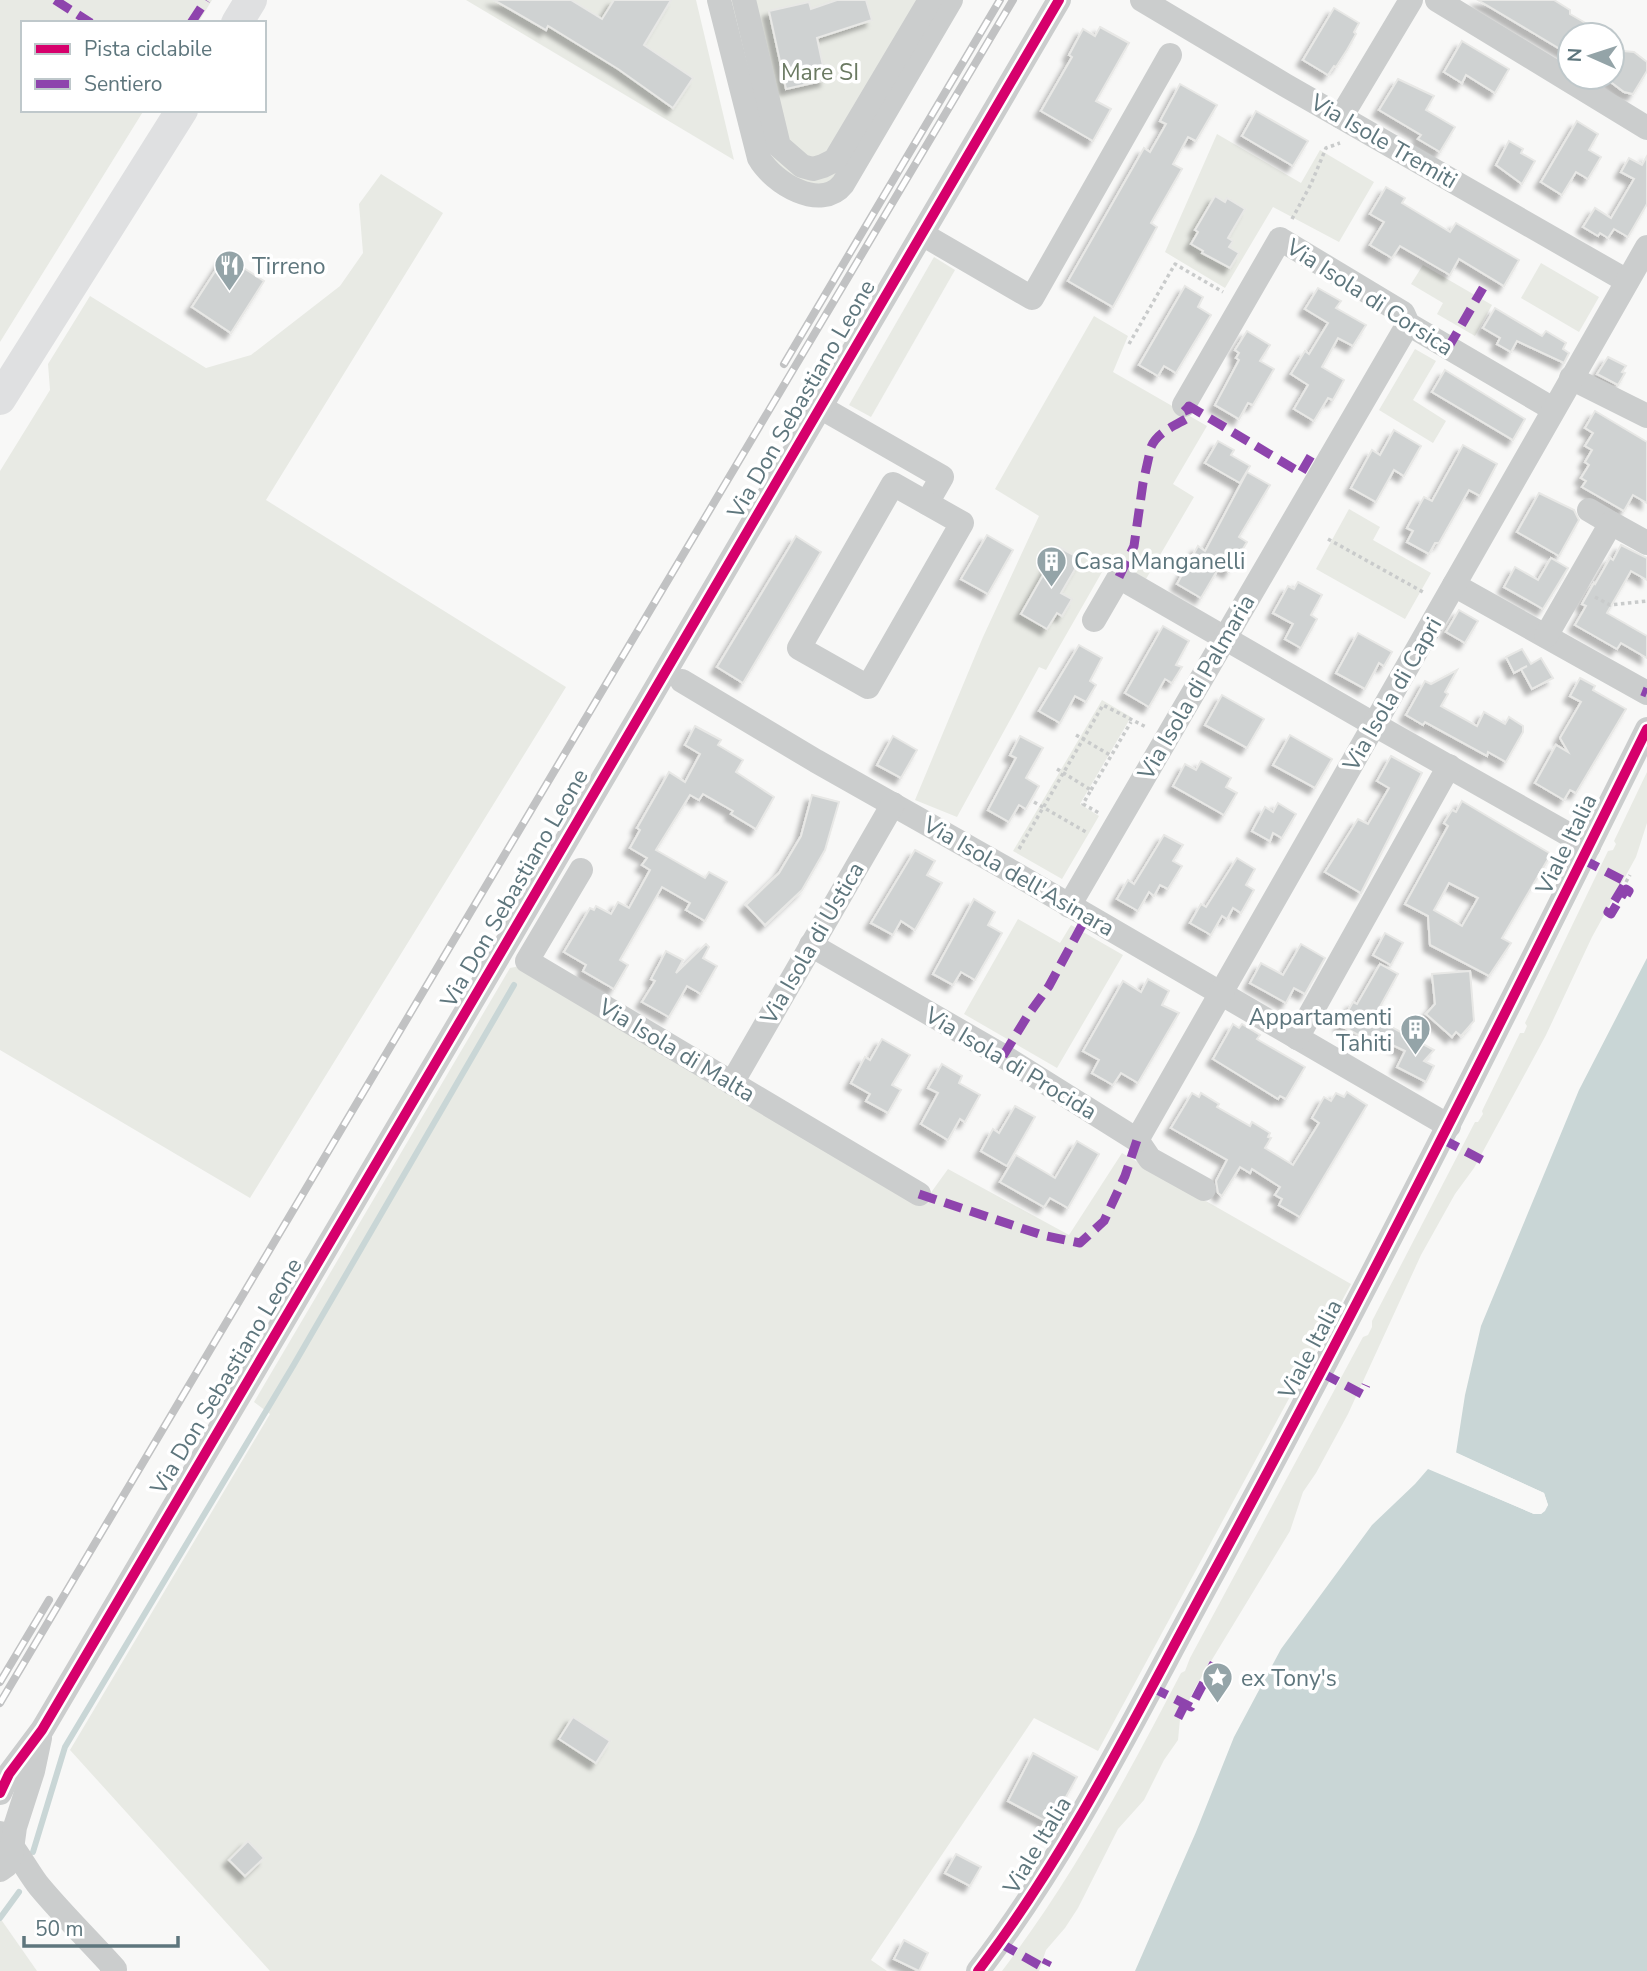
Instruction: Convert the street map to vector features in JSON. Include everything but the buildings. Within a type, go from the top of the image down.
[{"type":"main road","points":[[238,21],[251,0]]},
{"type":"main road","points":[[0,400],[181,112]]},
{"type":"street","points":[[719,0],[759,158],[768,170],[778,177],[804,193],[816,196],[833,194],[843,184],[951,0]]},
{"type":"street","points":[[744,0],[779,146],[802,166],[813,169],[835,160],[930,0]]},
{"type":"street","name":"Via Don Sebastiano Leone","points":[[0,1793],[9,1774],[42,1730],[1059,0]]},
{"type":"street","name":"Via Isole Tremiti","points":[[1142,0],[1627,281]]},
{"type":"street","points":[[1341,117],[1411,0]]},
{"type":"street","points":[[1437,0],[1647,128]]},
{"type":"street","points":[[922,234],[1032,298],[1170,55]]},
{"type":"street","name":"Via Isola di Corsica","points":[[1184,405],[1280,239],[1403,313],[1408,324],[1553,409]]},
{"type":"street","name":"Via Isola di Capri","points":[[1137,1140],[1647,247]]},
{"type":"street","name":"Via Isola di Palmaria","points":[[1069,906],[1408,324]]},
{"type":"street","points":[[1571,379],[1647,416]]},
{"type":"street","points":[[820,407],[942,477],[927,503]]},
{"type":"street","points":[[893,484],[927,503],[962,523],[868,687],[799,648],[893,484]]},
{"type":"street","points":[[1589,510],[1647,543]]},
{"type":"street","points":[[1546,636],[1611,523]]},
{"type":"street","points":[[1094,620],[1119,577],[1589,846]]},
{"type":"street","points":[[1454,585],[1645,692]]},
{"type":"street","name":"Via Isola dell'Asinara","points":[[682,681],[1448,1126]]},
{"type":"street","name":"Viale Italia","points":[[978,1971],[1009,1931],[1044,1878],[1086,1806],[1322,1373],[1647,729]]},
{"type":"street","points":[[1297,1038],[1449,766]]},
{"type":"street","name":"Via Isola di Ustica","points":[[732,1083],[892,804]]},
{"type":"street","name":"Via Isola di Malta","points":[[581,870],[527,961],[919,1194]]},
{"type":"street","name":"Via Isola di Procida","points":[[811,945],[1003,1056],[1137,1140],[1150,1159],[1204,1189]]},
{"type":"street","name":"Via Don Sebastiano Leone","points":[[0,1871],[10,1861],[6,1840],[15,1827],[33,1771],[42,1730]]},
{"type":"street","points":[[6,1840],[39,1886],[115,1969],[112,1971]]},
{"type":"street","points":[[0,1871],[39,1886]]},
{"type":"path","points":[[1296,214],[1326,148],[1342,143]]},
{"type":"path","points":[[1129,344],[1175,264],[1243,304]]},
{"type":"path","points":[[1328,539],[1423,592]]},
{"type":"path","points":[[1589,593],[1609,605],[1647,601]]},
{"type":"path","points":[[1017,853],[1103,705],[1133,721],[1083,804],[1104,816]]},
{"type":"path","points":[[1076,735],[1111,756]]},
{"type":"path","points":[[1057,769],[1091,790]]},
{"type":"path","points":[[1034,802],[1092,836]]},
{"type":"path","points":[[1626,882],[1630,875]]},
{"type":"green space","points":[[0,0],[212,0],[199,21],[21,21],[21,112],[143,112],[0,342]]},
{"type":"green space","name":"Mare SI","points":[[466,0],[696,0],[734,160]]},
{"type":"green space","name":"Mare SI","points":[[731,0],[945,0],[839,177],[830,182],[814,184],[790,174],[774,163]]},
{"type":"green space","points":[[1217,134],[1301,183],[1320,150],[1374,182],[1339,242],[1273,207],[1225,288],[1165,252]]},
{"type":"green space","points":[[381,174],[443,213],[266,500],[566,687],[250,1198],[0,1050],[0,471],[50,390],[48,364],[90,296],[206,368],[251,355],[340,286],[363,253],[359,204]]},
{"type":"green space","points":[[934,257],[955,270],[871,417],[849,405]]},
{"type":"green space","points":[[1541,263],[1599,297],[1579,332],[1521,298]]},
{"type":"green space","points":[[1423,265],[1492,305],[1475,336],[1437,314],[1443,303],[1411,284]]},
{"type":"green space","points":[[1094,316],[1128,336],[1113,372],[1207,426],[1173,484],[1194,497],[1146,579],[1110,558],[1046,670],[1039,667],[957,817],[915,800],[983,637],[1039,516],[995,489]]},
{"type":"green space","points":[[1415,349],[1436,361],[1413,400],[1446,421],[1433,443],[1379,410]]},
{"type":"green space","points":[[1349,509],[1380,527],[1373,540],[1431,573],[1405,619],[1316,569]]},
{"type":"green space","points":[[1102,700],[1131,717],[1080,804],[1099,816],[1062,879],[1013,851]]},
{"type":"green space","points":[[1647,772],[1647,823],[1636,857],[1592,937],[1546,1035],[1474,1168],[1455,1194],[1421,1255],[1348,1414],[1303,1492],[1290,1531],[1196,1686],[1180,1719],[1178,1740],[1164,1760],[1144,1800],[1118,1829],[1078,1908],[1046,1950],[1039,1971],[1002,1971],[1052,1900],[1098,1826],[1181,1673],[1185,1671],[1363,1337],[1368,1335],[1372,1321],[1475,1122],[1478,1122],[1483,1114],[1482,1111],[1520,1033],[1524,1033],[1527,1026],[1525,1023],[1608,851],[1613,850],[1616,844],[1614,841]]},
{"type":"green space","points":[[1018,919],[1060,943],[1071,925],[1123,955],[1057,1068],[964,1014]]},
{"type":"green space","points":[[520,966],[922,1205],[948,1169],[1069,1235],[1122,1153],[1351,1284],[1098,1751],[1034,1718],[871,1960],[887,1971],[270,1971],[70,1750],[270,1414],[254,1402],[510,968]]},
{"type":"green space","points":[[0,1918],[37,1971],[0,1971]]},
{"type":"shaded area","points":[[1647,958],[1647,1971],[1135,1971],[1234,1737],[1281,1649],[1372,1525],[1428,1469],[1534,1514],[1541,1514],[1548,1505],[1544,1493],[1456,1453],[1465,1395],[1481,1326],[1579,1090]]},
{"type":"pier","points":[[1453,1451],[1544,1493],[1548,1505],[1545,1511],[1534,1514],[1425,1467],[1429,1465],[1535,1511],[1542,1509],[1542,1496],[1454,1456]]},
{"type":"waterway","points":[[33,1852],[65,1747],[293,1366],[514,985]]},
{"type":"waterway","points":[[0,1918],[19,1892]]},
{"type":"railway","points":[[784,364],[1000,0]]},
{"type":"railway","points":[[0,1703],[1013,0]]},
{"type":"railway","points":[[0,1682],[49,1600]]},
{"type":"marked path","points":[[55,0],[88,21]]},
{"type":"marked path","points":[[192,21],[206,0]]},
{"type":"marked path","points":[[1448,348],[1483,288]]},
{"type":"marked path","points":[[1119,577],[1134,546],[1151,447],[1163,433],[1191,416],[1184,405]]},
{"type":"marked path","points":[[1188,409],[1189,406],[1301,473],[1312,454]]},
{"type":"marked path","points":[[1642,691],[1647,693]]},
{"type":"marked path","points":[[1582,859],[1626,882],[1608,912],[1611,914],[1626,889],[1629,891],[1626,896]]},
{"type":"marked path","points":[[1003,1056],[1049,986],[1087,916]]},
{"type":"marked path","points":[[1442,1139],[1484,1161]]},
{"type":"marked path","points":[[919,1194],[1042,1235],[1080,1243],[1104,1221],[1125,1176],[1137,1140]]},
{"type":"marked path","points":[[1322,1373],[1362,1394],[1366,1385]]},
{"type":"marked path","points":[[1151,1687],[1191,1707],[1214,1663]]},
{"type":"marked path","points":[[1178,1718],[1185,1704]]},
{"type":"marked path","points":[[1000,1943],[1044,1968],[1048,1960]]},
{"type":"cycle path","points":[[0,1793],[9,1774],[42,1730],[1059,0]]},
{"type":"cycle path","points":[[978,1971],[1045,1875],[1133,1723],[1381,1256],[1647,729]]},
{"type":"place","name":"Tirreno","points":[[229,293]]},
{"type":"place","name":"Casa Manganelli","points":[[1051,588]]},
{"type":"place","name":"Appartamenti Tahiti","points":[[1415,1057]]},
{"type":"place","name":"ex Tony's","points":[[1218,1705]]}]
